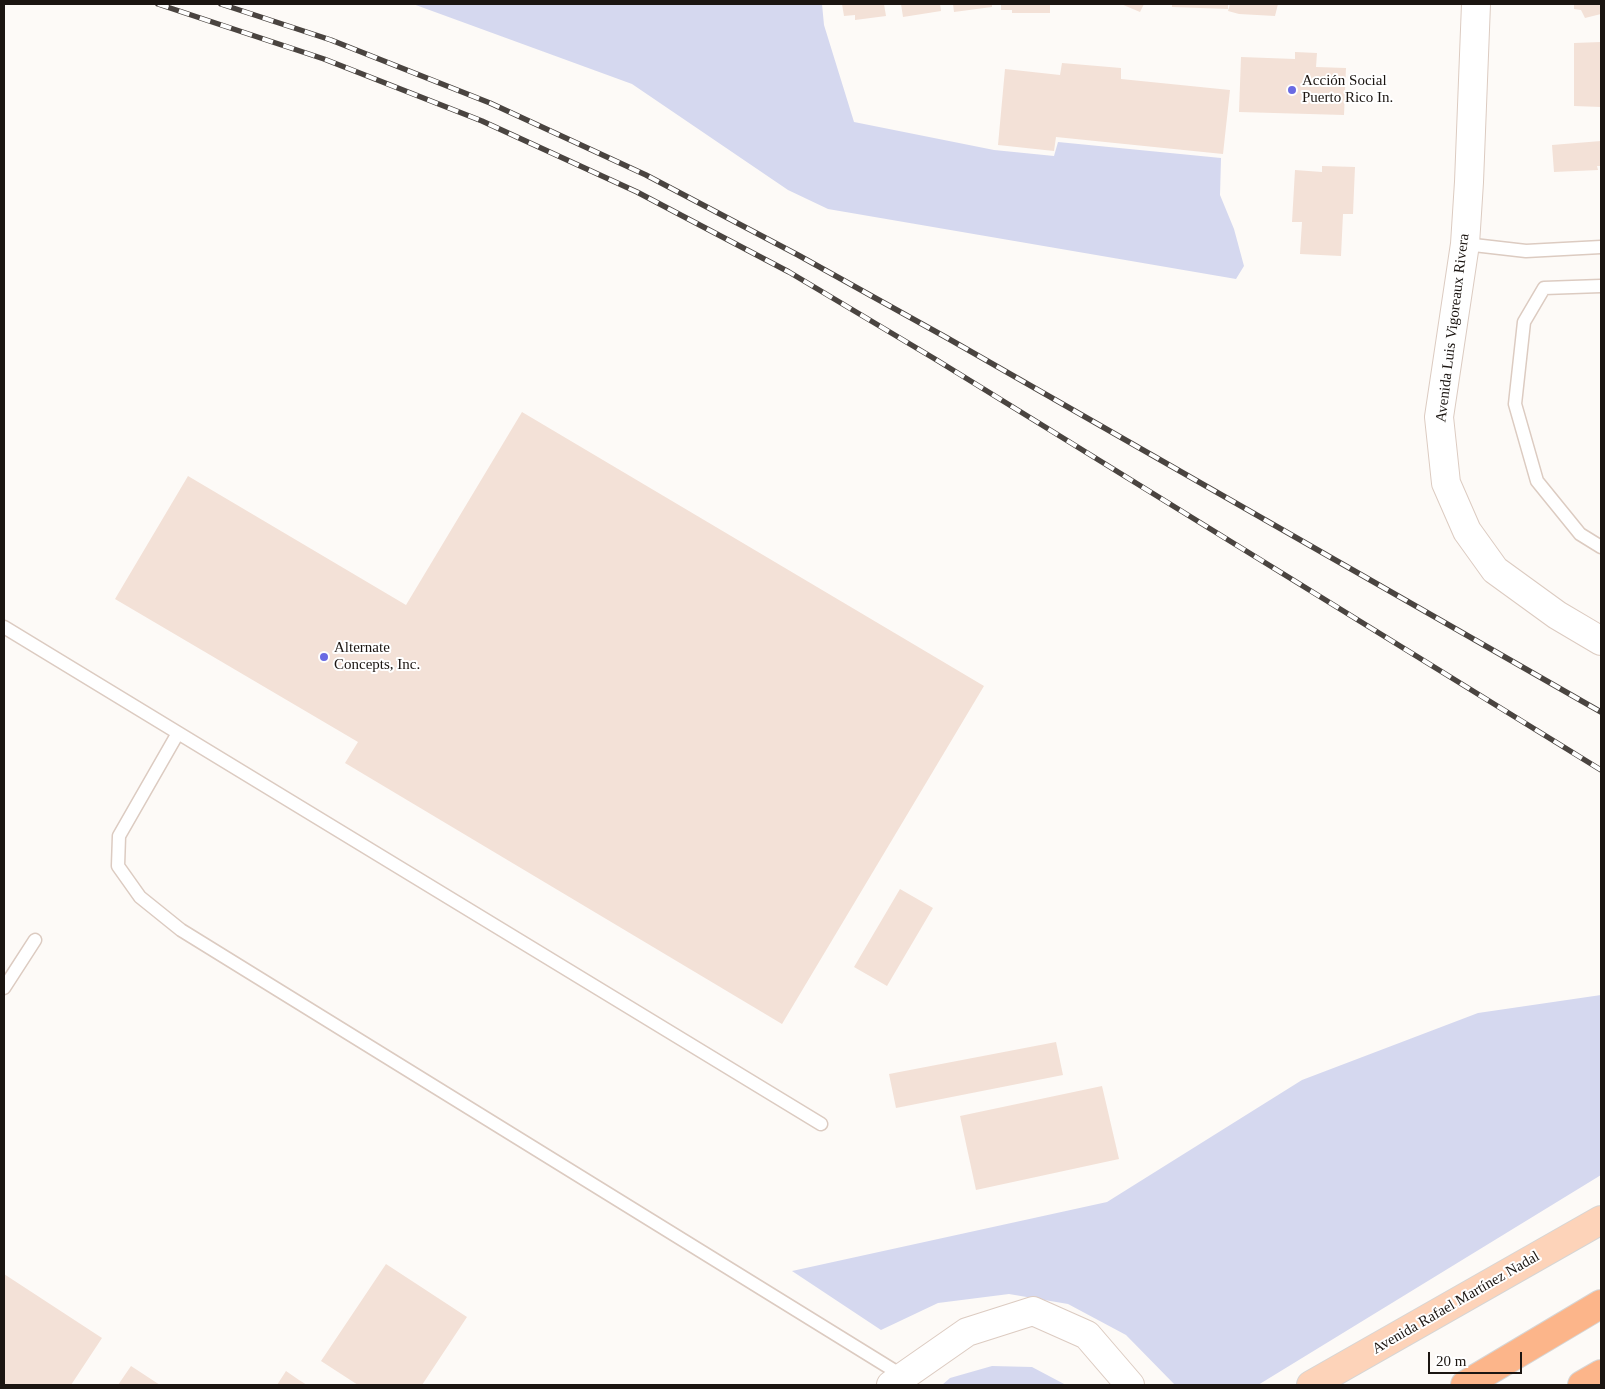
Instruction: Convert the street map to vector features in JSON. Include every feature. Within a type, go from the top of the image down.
[{"type":"highway","points":[[1465,1385],[1601,1304]]},
{"type":"highway","points":[[1582,1385],[1601,1374]]},
{"type":"main road","name":"Avenida Luis Vigoreaux Rivera","points":[[1476,4],[1465,244],[1439,417],[1446,482],[1467,532],[1495,570],[1558,615],[1601,641]]},
{"type":"main road","name":"Avenida Rafael Martínez Nadal","points":[[1311,1385],[1601,1220]]},
{"type":"main road","points":[[897,1381],[967,1332],[1033,1311],[1087,1335],[1130,1385]]},
{"type":"lane","points":[[1465,244],[1526,250],[1601,247]]},
{"type":"lane","points":[[1601,286],[1544,288],[1524,322],[1515,404],[1537,481],[1580,534],[1601,546]]},
{"type":"lane","points":[[4,626],[820,1124]]},
{"type":"lane","points":[[178,733],[119,836],[118,866],[140,896],[181,930],[897,1381]]},
{"type":"lane","points":[[4,988],[35,940]]},
{"type":"shaded area","points":[[413,4],[822,4],[824,25],[854,122],[994,150],[1054,156],[1058,142],[1221,158],[1220,195],[1234,229],[1244,266],[1236,279],[828,209],[788,190],[632,84]]},
{"type":"shaded area","points":[[1601,995],[1601,1175],[1258,1385],[1175,1385],[1126,1335],[1068,1304],[1009,1294],[938,1303],[881,1330],[792,1271],[1107,1202],[1302,1080],[1478,1013]]},
{"type":"shaded area","points":[[992,1366],[1032,1367],[1066,1385],[942,1385],[950,1378]]},
{"type":"building","points":[[842,4],[884,4],[886,16],[855,20],[855,15],[844,16]]},
{"type":"building","points":[[901,4],[940,4],[941,11],[903,17]]},
{"type":"building","points":[[953,4],[992,4],[992,7],[954,12]]},
{"type":"building","points":[[1001,4],[1050,4],[1050,13],[1012,13],[1012,10],[1001,10]]},
{"type":"building","points":[[1121,4],[1144,4],[1140,12]]},
{"type":"building","points":[[1172,4],[1228,4],[1228,9],[1172,7]]},
{"type":"building","points":[[1230,4],[1278,4],[1275,16],[1239,14],[1228,11]]},
{"type":"building","points":[[1574,4],[1601,4],[1601,14],[1585,18],[1581,10],[1574,9]]},
{"type":"building","points":[[1601,42],[1601,107],[1574,106],[1574,43]]},
{"type":"building","name":"Acción Social Puerto Rico In.","points":[[1295,52],[1317,53],[1316,67],[1346,68],[1344,115],[1239,112],[1241,57],[1295,59]]},
{"type":"building","points":[[1062,63],[1121,68],[1121,79],[1230,90],[1223,154],[1056,137],[1054,151],[998,145],[1005,69],[1060,75]]},
{"type":"building","points":[[1601,141],[1601,166],[1597,166],[1598,170],[1554,172],[1552,145]]},
{"type":"building","points":[[1322,166],[1355,167],[1353,214],[1343,214],[1341,256],[1300,254],[1302,222],[1292,222],[1295,170],[1322,172]]},
{"type":"building","points":[[522,412],[984,686],[782,1024],[345,763],[358,742],[115,599],[188,476],[406,605]]},
{"type":"building","points":[[900,889],[933,908],[887,986],[854,967]]},
{"type":"building","points":[[1056,1042],[1063,1075],[896,1108],[889,1074]]},
{"type":"building","points":[[1102,1086],[1119,1159],[976,1190],[960,1116]]},
{"type":"building","points":[[386,1264],[467,1317],[422,1385],[358,1385],[321,1361]]},
{"type":"building","points":[[4,1274],[102,1338],[71,1385],[4,1385]]},
{"type":"building","points":[[131,1366],[160,1385],[118,1385]]},
{"type":"building","points":[[286,1371],[299,1380],[307,1385],[277,1385]]},
{"type":"railway","points":[[158,4],[324,59],[482,121],[637,192],[789,272],[935,359],[1601,770]]},
{"type":"railway","points":[[221,4],[331,40],[490,103],[646,175],[798,255],[949,339],[1601,712]]},
{"type":"place","name":"Acción Social Puerto Rico In.","points":[[1292,90]]},
{"type":"place","name":"Alternate Concepts, Inc.","points":[[324,657]]}]
